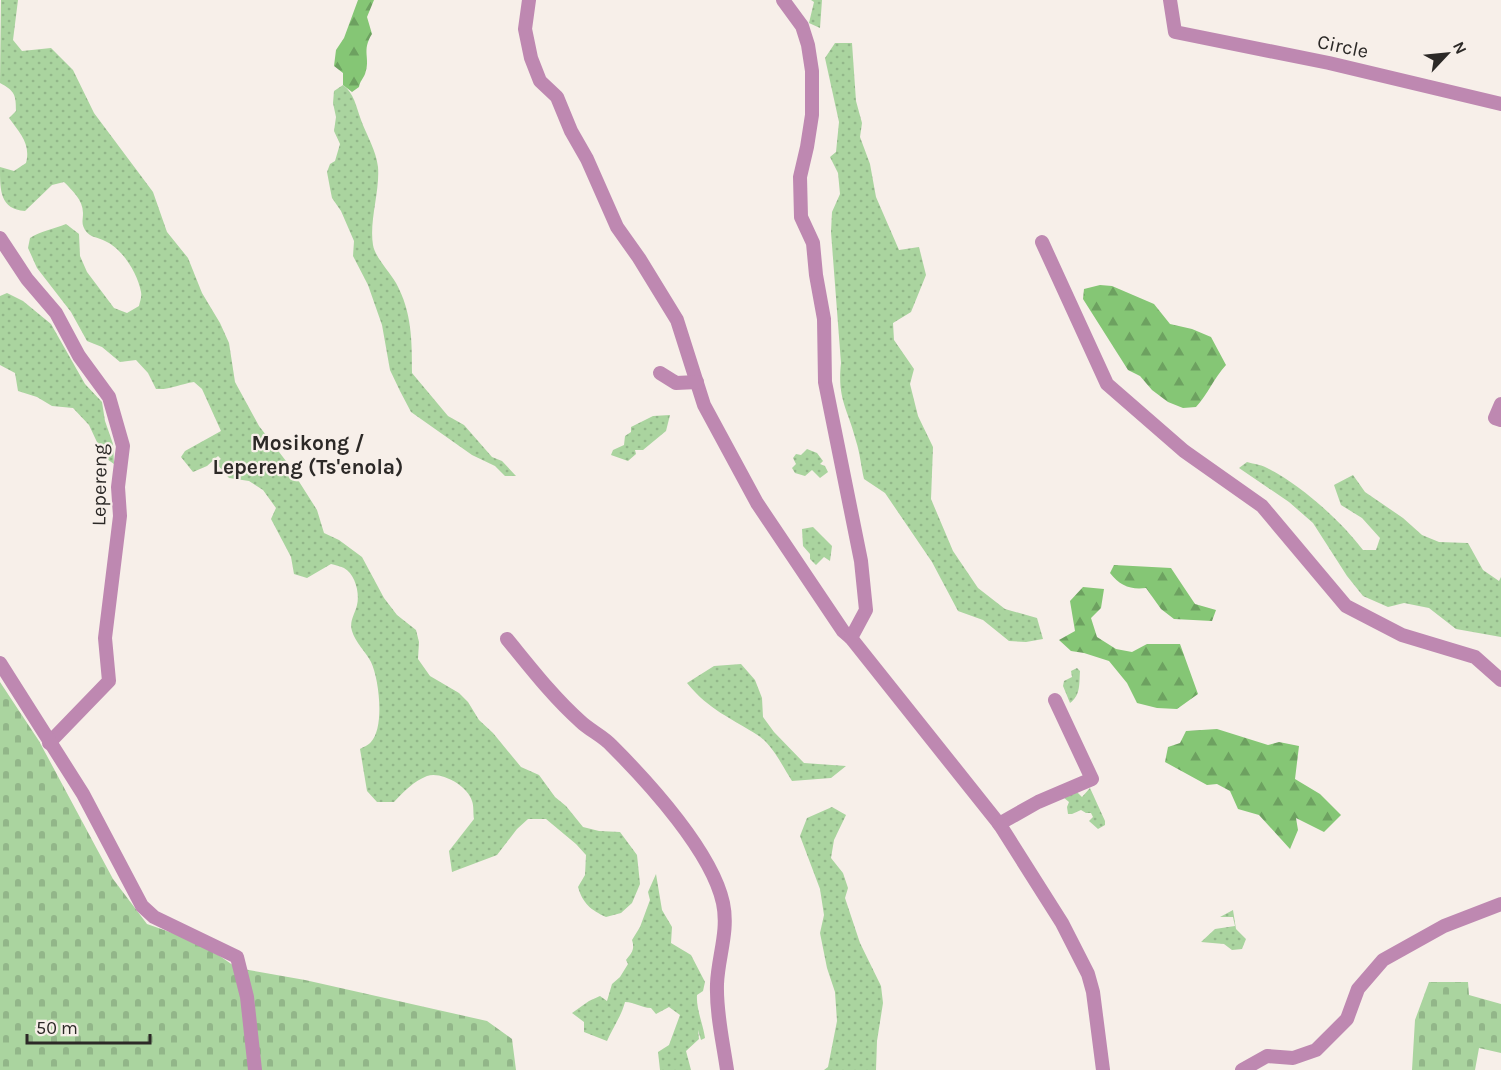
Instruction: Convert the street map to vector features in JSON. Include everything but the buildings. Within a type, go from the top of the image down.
[{"type":"street","points":[[529,0],[525,29],[531,58],[540,81],[557,97],[617,227],[677,320],[704,405],[757,503],[843,631],[851,638],[999,824],[1062,923],[1088,974],[1093,992],[1103,1070]]},
{"type":"street","points":[[783,0],[802,26],[812,71],[812,115],[800,177],[801,217],[813,243],[824,319],[825,382],[861,561],[866,610],[851,638]]},
{"type":"street","name":"Circle","points":[[1170,0],[1174,32],[1329,63],[1501,104]]},
{"type":"street","name":"Lepereng","points":[[0,238],[27,279],[56,313],[79,356],[109,397],[123,446],[118,487],[120,516],[105,638],[109,681],[49,743]]},
{"type":"street","points":[[1042,242],[1107,384],[1185,451],[1262,506],[1346,606],[1402,635],[1475,657],[1501,680]]},
{"type":"street","points":[[660,373],[676,383],[697,382]]},
{"type":"street","points":[[1498,419],[1501,404]]},
{"type":"street","points":[[507,639],[579,720],[610,744],[657,793],[711,868],[724,906],[725,926],[717,982],[717,999],[727,1070]]},
{"type":"street","points":[[0,663],[83,794],[142,906],[154,917],[237,957],[247,998],[255,1070]]},
{"type":"street","points":[[999,824],[1017,812],[1092,778],[1055,700]]},
{"type":"street","points":[[1242,1070],[1267,1056],[1293,1058],[1316,1050],[1347,1019],[1358,989],[1383,960],[1444,926],[1501,904]]},
{"type":"green space","points":[[1,0],[18,0],[13,40],[22,51],[51,48],[73,70],[94,113],[153,192],[167,232],[188,258],[202,293],[220,323],[229,343],[235,382],[259,426],[286,461],[317,510],[324,533],[339,540],[362,557],[384,598],[397,615],[416,630],[419,642],[418,659],[430,676],[459,693],[468,702],[479,720],[521,767],[539,775],[555,797],[566,806],[583,827],[599,831],[620,832],[637,855],[640,884],[632,903],[621,913],[606,917],[585,902],[578,887],[585,875],[586,855],[546,819],[528,819],[517,829],[497,855],[452,872],[449,851],[474,819],[473,803],[460,785],[439,776],[427,776],[413,784],[394,802],[377,802],[367,791],[360,749],[370,743],[375,735],[378,726],[379,703],[374,670],[351,627],[358,595],[351,575],[344,568],[331,564],[307,578],[294,574],[291,557],[271,519],[276,508],[263,490],[249,481],[229,478],[216,463],[221,459],[218,456],[207,466],[193,472],[181,457],[185,451],[221,431],[202,389],[194,382],[166,389],[156,389],[148,373],[136,360],[120,362],[102,347],[87,341],[71,312],[37,268],[28,248],[30,238],[66,224],[79,234],[80,256],[87,272],[114,308],[127,313],[139,306],[141,294],[136,277],[123,255],[111,244],[87,233],[83,223],[83,208],[70,188],[64,182],[52,185],[25,211],[11,207],[3,197],[0,167],[14,171],[26,163],[27,150],[24,139],[9,118],[16,111],[15,97],[9,88],[0,83]]},
{"type":"green space","points":[[358,0],[374,0],[367,17],[372,34],[367,45],[365,74],[359,87],[352,92],[343,85],[343,73],[334,66],[336,50],[344,38]]},
{"type":"green space","points":[[811,0],[822,0],[820,28],[809,23],[814,2]]},
{"type":"green space","points":[[835,43],[852,43],[856,101],[862,123],[860,137],[870,164],[876,197],[899,250],[919,247],[926,275],[911,312],[893,323],[894,340],[914,369],[910,384],[918,416],[933,447],[931,499],[953,551],[978,588],[1005,609],[1037,618],[1043,639],[1026,642],[1009,641],[983,620],[958,611],[932,562],[885,493],[864,479],[853,430],[842,396],[840,376],[841,363],[831,232],[832,212],[840,194],[838,173],[830,157],[836,152],[839,122],[825,58]]},
{"type":"green space","points":[[343,85],[354,100],[377,161],[378,176],[372,226],[373,245],[379,259],[396,283],[405,305],[411,338],[412,373],[448,416],[464,425],[492,457],[502,461],[516,476],[505,476],[495,466],[472,455],[411,412],[390,370],[382,325],[368,285],[353,256],[354,241],[341,211],[332,198],[327,172],[330,164],[335,161],[340,144],[334,131],[336,117],[333,103],[334,91]]},
{"type":"green space","points":[[1100,285],[1112,286],[1154,304],[1170,324],[1192,329],[1211,337],[1226,365],[1196,407],[1183,408],[1168,402],[1152,390],[1140,376],[1128,370],[1083,299],[1084,289]]},
{"type":"green space","points":[[7,293],[23,301],[51,324],[85,384],[102,402],[105,421],[113,444],[114,464],[104,457],[89,425],[73,408],[52,406],[37,397],[18,391],[15,373],[0,365],[0,296]]},
{"type":"green space","points":[[670,415],[666,431],[643,450],[635,450],[636,454],[628,461],[611,455],[613,450],[624,445],[625,436],[631,432],[631,427],[653,416]]},
{"type":"green space","points":[[807,449],[817,453],[823,461],[820,464],[825,466],[828,472],[820,478],[812,470],[805,476],[795,473],[792,468],[796,464],[793,458],[796,454],[801,455]]},
{"type":"green space","points":[[1247,462],[1267,468],[1282,476],[1307,494],[1332,516],[1363,550],[1376,550],[1380,538],[1362,518],[1341,505],[1334,485],[1353,475],[1365,492],[1403,518],[1422,535],[1439,542],[1468,543],[1483,570],[1499,581],[1501,577],[1501,637],[1456,629],[1429,608],[1404,603],[1388,607],[1363,596],[1347,576],[1313,523],[1289,502],[1239,468]]},
{"type":"green space","points":[[813,527],[832,546],[830,561],[824,557],[816,565],[803,546],[802,529]]},
{"type":"green space","points":[[1114,565],[1171,568],[1195,604],[1216,610],[1212,621],[1174,619],[1161,609],[1146,588],[1131,588],[1118,581],[1110,573]]},
{"type":"green space","points":[[1083,587],[1104,589],[1101,608],[1091,618],[1097,637],[1116,649],[1132,652],[1147,644],[1180,644],[1198,694],[1177,709],[1157,708],[1137,703],[1127,683],[1109,661],[1071,651],[1059,640],[1075,631],[1070,601]]},
{"type":"green space","points":[[741,664],[755,680],[762,698],[763,717],[804,763],[846,766],[831,778],[792,781],[764,740],[712,707],[687,683],[714,666]]},
{"type":"green space","points":[[1077,668],[1080,671],[1079,688],[1074,700],[1070,703],[1063,686],[1064,681],[1072,677],[1071,671]]},
{"type":"green space","points":[[0,682],[39,741],[113,879],[147,924],[201,943],[237,968],[305,980],[487,1021],[512,1039],[516,1070],[0,1070]]},
{"type":"green space","points":[[1217,729],[1268,745],[1279,742],[1299,746],[1295,779],[1320,794],[1341,815],[1324,832],[1296,818],[1298,830],[1290,849],[1259,815],[1238,809],[1230,791],[1217,784],[1207,785],[1165,762],[1168,747],[1180,743],[1186,731]]},
{"type":"green space","points":[[1090,788],[1105,821],[1105,825],[1098,829],[1089,821],[1093,817],[1091,813],[1081,810],[1068,814],[1069,802],[1063,797],[1076,791],[1082,797]]},
{"type":"green space","points":[[832,807],[846,815],[834,840],[831,858],[843,873],[848,888],[845,898],[860,943],[881,986],[883,1003],[877,1041],[876,1070],[824,1070],[828,1067],[837,1021],[835,992],[827,968],[820,933],[824,915],[820,889],[800,836],[807,818]]},
{"type":"green space","points":[[656,874],[662,910],[672,927],[671,943],[691,955],[705,982],[703,991],[697,995],[697,1000],[705,1038],[701,1040],[698,1030],[699,1039],[686,1051],[691,1070],[660,1070],[658,1052],[669,1045],[680,1015],[669,1007],[656,1014],[651,1008],[625,1002],[607,1041],[584,1032],[584,1022],[572,1013],[600,996],[607,1001],[612,984],[620,977],[628,964],[626,960],[632,951],[632,940],[640,927],[650,900],[648,892]]},
{"type":"green space","points":[[1233,910],[1236,929],[1246,939],[1242,949],[1232,950],[1224,944],[1201,942],[1215,929],[1235,926],[1233,917],[1220,917]]},
{"type":"green space","points":[[1429,982],[1468,982],[1469,995],[1501,1004],[1501,1053],[1479,1048],[1475,1070],[1412,1070],[1415,1020]]},
{"type":"district","name":"Mosikong / Lepereng (Ts'enola)","points":[[308,455]]}]
